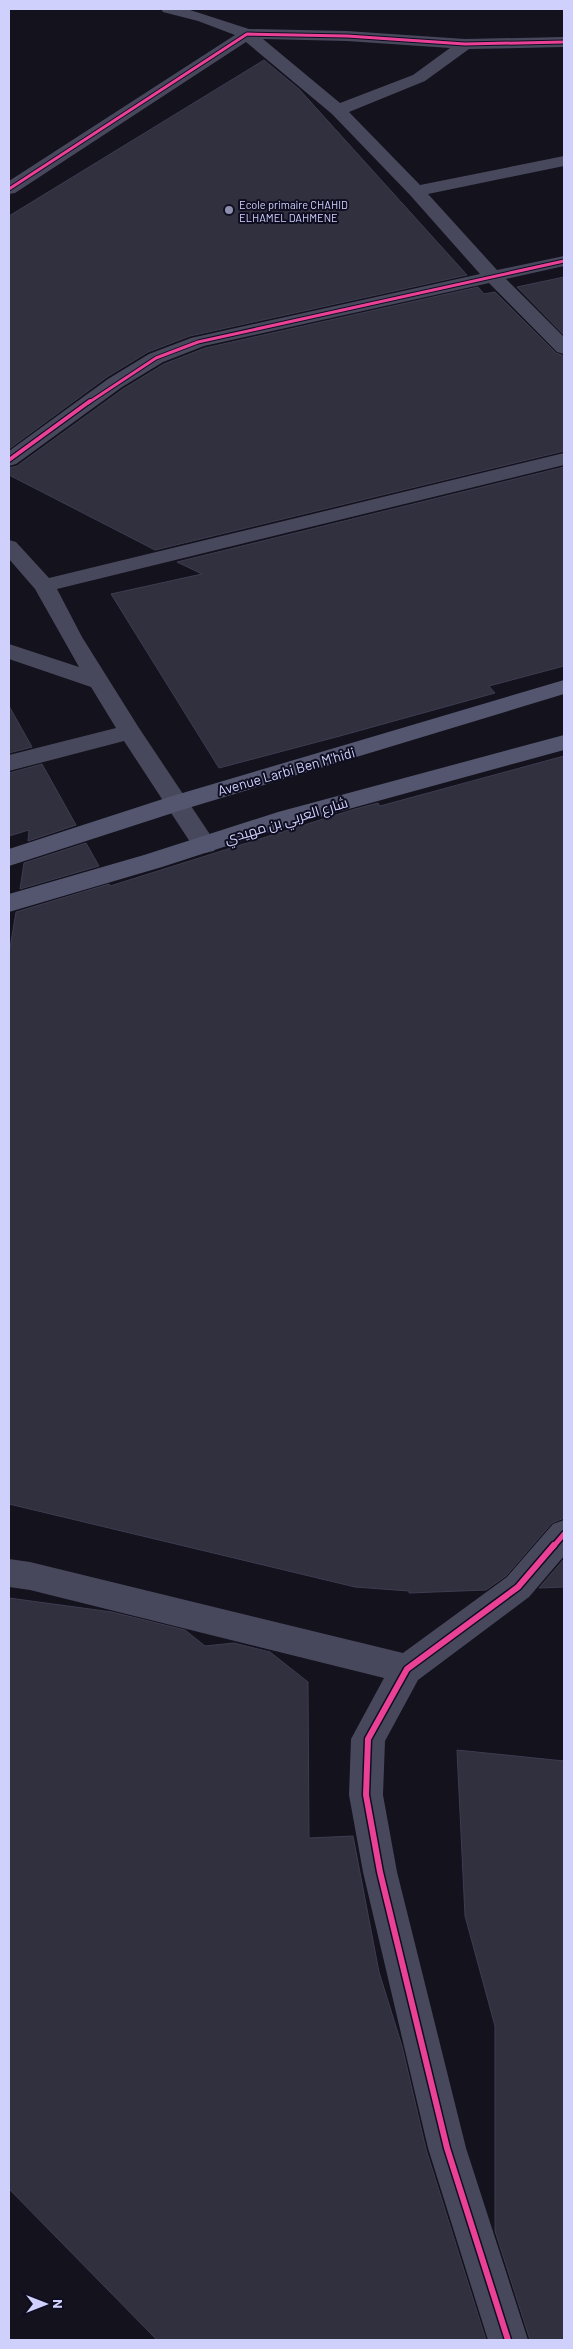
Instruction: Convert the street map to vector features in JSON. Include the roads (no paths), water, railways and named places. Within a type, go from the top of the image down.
[{"type":"main road","name":"Avenue Larbi Ben M'hidi","points":[[9,858],[177,803],[564,687]]},
{"type":"main road","name":"شارع العربي بن مهيدي","points":[[9,904],[205,845],[286,818],[564,742]]},
{"type":"street","points":[[170,9],[211,14],[247,34],[338,110],[416,191],[492,276],[564,348]]},
{"type":"street","points":[[9,189],[247,34],[347,36],[465,44],[564,42]]},
{"type":"street","points":[[338,110],[419,78],[435,69],[465,44]]},
{"type":"street","points":[[416,191],[564,161]]},
{"type":"street","points":[[9,460],[115,383],[156,358],[198,342],[564,261]]},
{"type":"street","points":[[44,586],[564,459]]},
{"type":"street","points":[[9,546],[44,586],[71,636],[130,732],[205,845]]},
{"type":"street","points":[[9,650],[101,683]]},
{"type":"street","points":[[9,763],[130,732]]},
{"type":"street","points":[[508,2340],[447,2148],[380,1872],[366,1796],[368,1739],[407,1668],[518,1587],[564,1534]]},
{"type":"street","points":[[9,1573],[30,1576],[407,1668]]},
{"type":"place","name":"Ecole primaire CHAHID ELHAMEL DAHMENE","points":[[229,210]]}]
